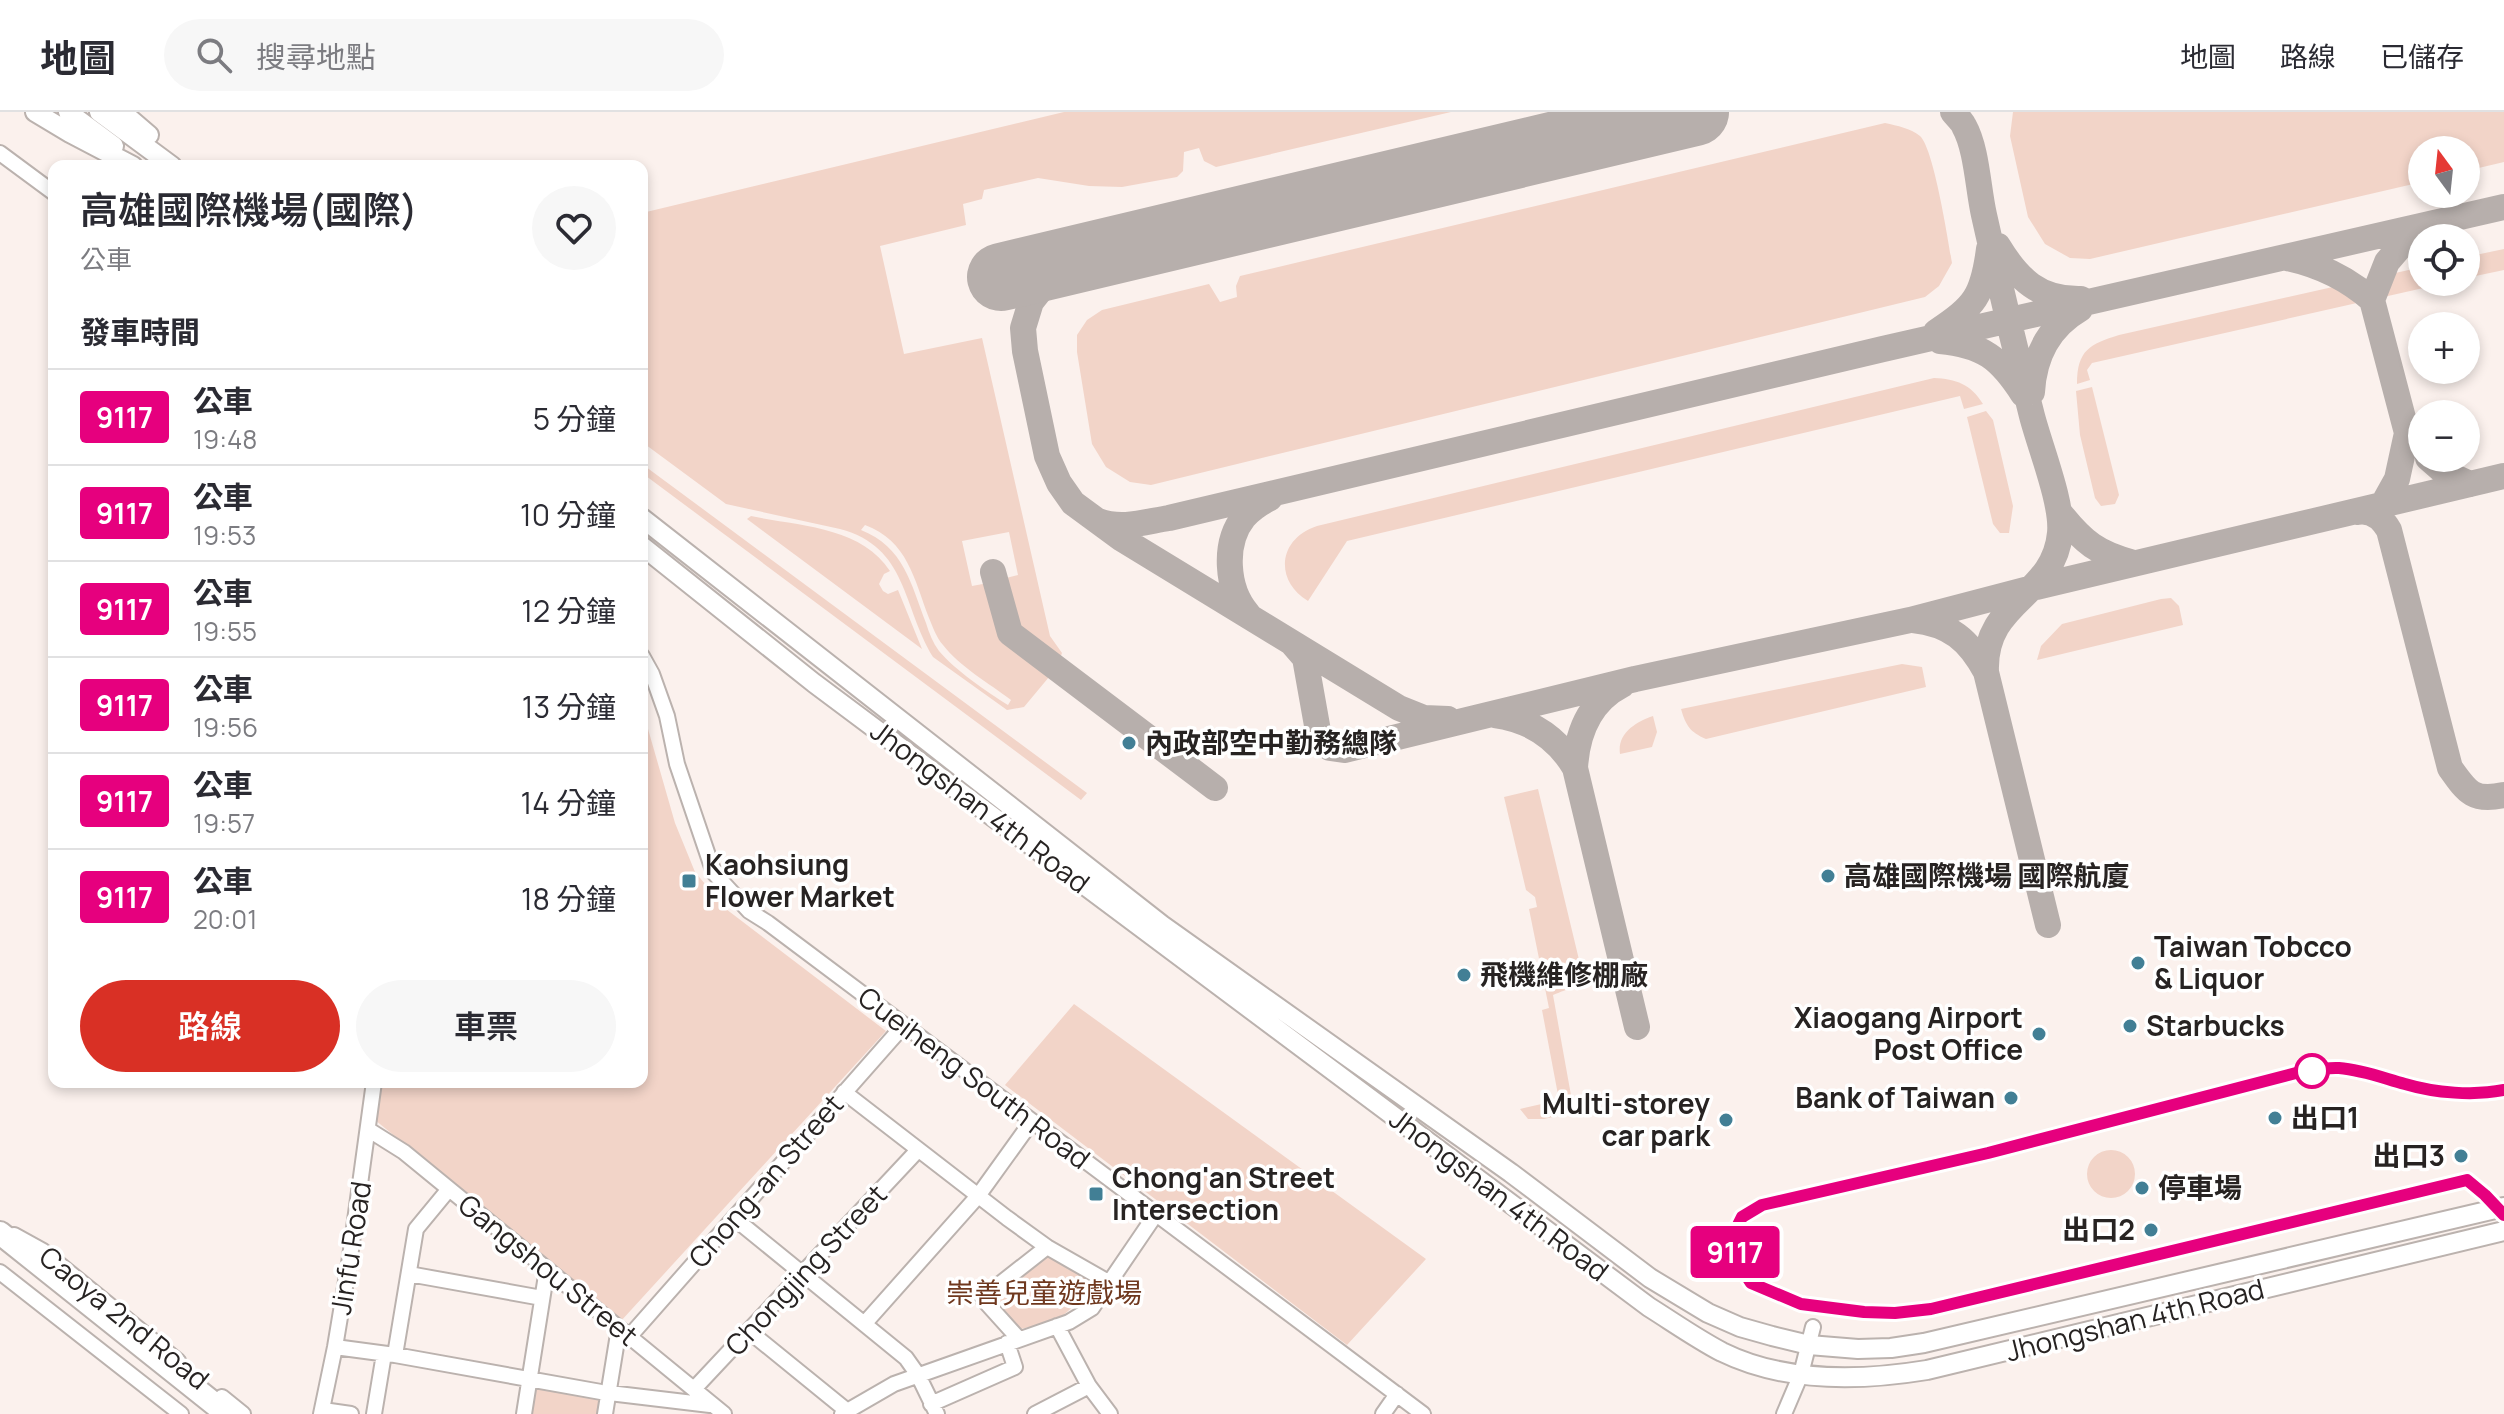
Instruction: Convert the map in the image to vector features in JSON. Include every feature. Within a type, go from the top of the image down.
[{"type":"highway","points":[[0,1231],[227,1414]]},
{"type":"highway","points":[[0,1249],[208,1414]]},
{"type":"main road","points":[[35,112],[122,160]]},
{"type":"main road","points":[[68,112],[133,160]]},
{"type":"main road","points":[[99,112],[164,160]]},
{"type":"main road","points":[[122,112],[177,160]]},
{"type":"main road","name":"Jhongshan 4th Road","points":[[648,523],[1162,925],[1511,1173],[1650,1278],[1708,1313],[1740,1327],[1811,1336],[1858,1349],[1924,1343],[2498,1206]]},
{"type":"main road","name":"Jhongshan 4th Road","points":[[648,551],[814,683],[1649,1307],[1723,1352],[1756,1364],[1801,1374],[1855,1378],[1927,1370],[2504,1231]]},
{"type":"street","points":[[0,153],[48,189]]},
{"type":"street","name":"Cueiheng South Road","points":[[648,667],[667,716],[677,764],[714,873],[749,911],[1423,1414]]},
{"type":"street","name":"Chong-an Street","points":[[624,1332],[734,1218],[904,1025]]},
{"type":"street","name":"Jinfu Road","points":[[322,1412],[335,1347],[373,1088]]},
{"type":"street","points":[[844,1092],[1047,1247],[1110,1283]]},
{"type":"street","points":[[865,1323],[978,1196],[1032,1121]]},
{"type":"street","name":"Gangshou Street","points":[[369,1130],[404,1152],[694,1389],[710,1410],[724,1414]]},
{"type":"street","name":"Chongjing Street","points":[[694,1389],[918,1150]]},
{"type":"street","points":[[374,1414],[409,1274],[416,1229],[449,1189]]},
{"type":"street","points":[[750,1332],[844,1412],[894,1384],[1069,1322],[1092,1308],[1156,1214]]},
{"type":"street","points":[[734,1218],[906,1358],[934,1409],[1015,1367],[1013,1341],[982,1298],[1047,1247]]},
{"type":"street","name":"Caoya 2nd Road","points":[[0,1231],[43,1251],[243,1414]]},
{"type":"street","points":[[524,1414],[547,1269]]},
{"type":"street","name":"Caoya 2nd Road","points":[[0,1272],[181,1414]]},
{"type":"street","points":[[409,1274],[542,1298]]},
{"type":"street","points":[[1057,1326],[1089,1386],[1110,1414]]},
{"type":"street","points":[[605,1414],[624,1332]]},
{"type":"street","points":[[1784,1414],[1801,1374],[1811,1336]]},
{"type":"street","points":[[335,1347],[710,1410]]},
{"type":"street","points":[[1035,1414],[1089,1386]]},
{"type":"street","points":[[1383,1414],[1397,1394]]},
{"type":"street","points":[[322,1412],[351,1414]]},
{"type":"green space","points":[[1064,112],[1451,112],[1216,167],[1204,161],[1199,148],[1184,152],[1183,171],[1177,177],[1122,187],[1089,186],[1038,178],[984,190],[982,199],[963,204],[966,225],[880,246],[904,354],[982,338],[1050,636],[1062,653],[1059,661],[1015,627],[1002,579],[1018,575],[1009,532],[962,541],[972,586],[988,583],[1003,635],[1050,672],[1024,707],[1007,710],[933,657],[900,581],[879,549],[840,529],[726,504],[648,446],[648,212]],"holes":[[[865,525],[891,541],[908,563],[941,642],[966,668],[1011,700],[1008,705],[962,673],[939,651],[897,557],[876,537],[861,530]]]},
{"type":"green space","points":[[2013,112],[2504,112],[2504,162],[2480,168],[2480,136],[2408,136],[2408,185],[2090,259],[2070,258],[2045,244],[2028,217],[2010,136]]},
{"type":"green space","points":[[1885,123],[1920,136],[1935,176],[1952,263],[1939,286],[1925,297],[1151,485],[1130,482],[1106,467],[1092,444],[1077,335],[1087,320],[1102,310],[1209,284],[1220,302],[1237,297],[1236,286],[1240,276]]},
{"type":"green space","points":[[2504,249],[2504,270],[2480,275],[2480,254]]},
{"type":"green space","points":[[2408,270],[2408,292],[2092,363],[2087,370],[2090,380],[2077,384],[2079,363],[2087,350],[2119,335]]},
{"type":"green space","points":[[1934,378],[1962,384],[1983,404],[1964,409],[1960,396],[1347,541],[1308,601],[1297,592],[1286,571],[1285,560],[1294,540],[1317,526]]},
{"type":"green space","points":[[2092,387],[2119,495],[2115,504],[2101,506],[2095,498],[2080,435],[2076,391]]},
{"type":"green space","points":[[1986,411],[1993,420],[2013,506],[2009,533],[2000,533],[1993,524],[1967,417]]},
{"type":"green space","points":[[648,468],[1087,793],[1081,800],[648,477]]},
{"type":"green space","points":[[751,516],[827,530],[846,536],[878,556],[890,571],[884,574],[879,584],[888,594],[898,590],[922,649],[747,519]]},
{"type":"green space","points":[[2171,598],[2179,606],[2183,625],[2037,660],[2041,646],[2062,624]]},
{"type":"green space","points":[[1902,664],[1922,667],[1926,687],[1706,739],[1689,728],[1681,709]]},
{"type":"green space","points":[[1653,716],[1657,732],[1652,747],[1620,754],[1625,734],[1634,725]]},
{"type":"green space","points":[[648,729],[675,823],[695,872],[726,909],[886,1031],[621,1321],[375,1120],[380,1088],[648,1088]]},
{"type":"green space","points":[[1538,789],[1581,968],[1572,986],[1553,995],[1574,1112],[1544,1119],[1528,1119],[1520,1109],[1559,1100],[1542,1010],[1549,1008],[1529,909],[1537,907],[1535,897],[1526,890],[1504,797]]},
{"type":"green space","points":[[1074,1004],[1426,1259],[1347,1345],[1005,1085]]},
{"type":"green space","points":[[2111,1150],[2128,1157],[2135,1174],[2128,1191],[2111,1198],[2094,1191],[2087,1174],[2094,1157]]},
{"type":"green space","name":"崇善兒童遊戲場","points":[[1048,1255],[1098,1284],[1057,1321],[1016,1330],[989,1298]]},
{"type":"green space","points":[[532,1384],[601,1395],[598,1414],[527,1414]]},
{"type":"taxiway","points":[[1953,112],[1963,124],[1972,146],[2001,290],[2032,416],[2055,491],[2060,521],[2055,555],[2045,572],[1995,629],[1988,648],[1986,672]]},
{"type":"taxiway","points":[[1098,521],[1124,525],[1169,518],[1883,349],[2504,207]]},
{"type":"taxiway","points":[[2382,506],[2397,479],[2407,433],[2372,300],[2387,262],[2408,238]]},
{"type":"taxiway","points":[[1998,246],[2031,285],[2053,296],[2081,299]]},
{"type":"taxiway","points":[[1936,332],[1960,315],[1975,298],[1984,278],[1989,249]]},
{"type":"taxiway","points":[[1091,256],[1050,278],[1031,302],[1023,328],[1047,456],[1059,483],[1073,503],[1122,539],[1399,708],[1424,718],[1448,719]]},
{"type":"taxiway","points":[[2287,258],[2332,273],[2372,300]]},
{"type":"taxiway","points":[[2032,392],[2036,366],[2045,344],[2060,324],[2080,309]]},
{"type":"taxiway","points":[[1940,341],[1968,346],[1989,356],[1998,362],[2023,394]]},
{"type":"taxiway","points":[[2444,472],[2470,484]]},
{"type":"taxiway","points":[[1292,643],[1305,658],[1318,731],[1330,748],[1344,750],[1635,679],[1910,620],[2504,476]]},
{"type":"taxiway","points":[[1248,614],[1235,592],[1230,553],[1237,528],[1244,517],[1270,498]]},
{"type":"taxiway","points":[[2357,512],[2376,515],[2389,530],[2450,768],[2472,793],[2485,797],[2504,795]]},
{"type":"taxiway","points":[[2060,513],[2092,546],[2134,563]]},
{"type":"taxiway","points":[[993,572],[1010,633],[1215,788]]},
{"type":"taxiway","points":[[1913,620],[1938,625],[1957,636],[1973,651],[1986,672],[2048,925]]},
{"type":"taxiway","points":[[1575,768],[1587,720],[1601,700],[1622,685]]},
{"type":"taxiway","points":[[1495,715],[1520,721],[1542,732],[1560,747],[1575,768],[1637,1027]]},
{"type":"runway","points":[[1001,277],[1695,112]]},
{"type":"bus line","name":"9117","points":[[2504,1090],[2436,1090],[2371,1073],[2336,1068],[2296,1073],[1988,1153],[1762,1205],[1742,1217],[1733,1235],[1737,1261],[1751,1283],[1801,1304],[1895,1313],[1931,1309],[2104,1269],[2467,1180],[2504,1215]]},
{"type":"place","name":"內政部空中勤務總隊","points":[[1129,743]]},
{"type":"place","name":"高雄國際機場 國際航廈","points":[[1828,876]]},
{"type":"place","name":"Kaohsiung Flower Market","points":[[689,881]]},
{"type":"place","name":"Taiwan Tobcco & Liquor","points":[[2138,963]]},
{"type":"place","name":"飛機維修棚廠","points":[[1464,975]]},
{"type":"place","name":"Starbucks","points":[[2130,1026]]},
{"type":"place","name":"Xiaogang Airport Post Office","points":[[2039,1034]]},
{"type":"place","name":"Bank of Taiwan","points":[[2011,1098]]},
{"type":"place","name":"出口1","points":[[2275,1118]]},
{"type":"place","name":"Multi-storey car park","points":[[1726,1120]]},
{"type":"place","name":"出口3","points":[[2461,1156]]},
{"type":"place","name":"停車場","points":[[2142,1188]]},
{"type":"place","name":"Chong'an Street Intersection","points":[[1096,1194]]},
{"type":"place","name":"出口2","points":[[2151,1230]]}]
